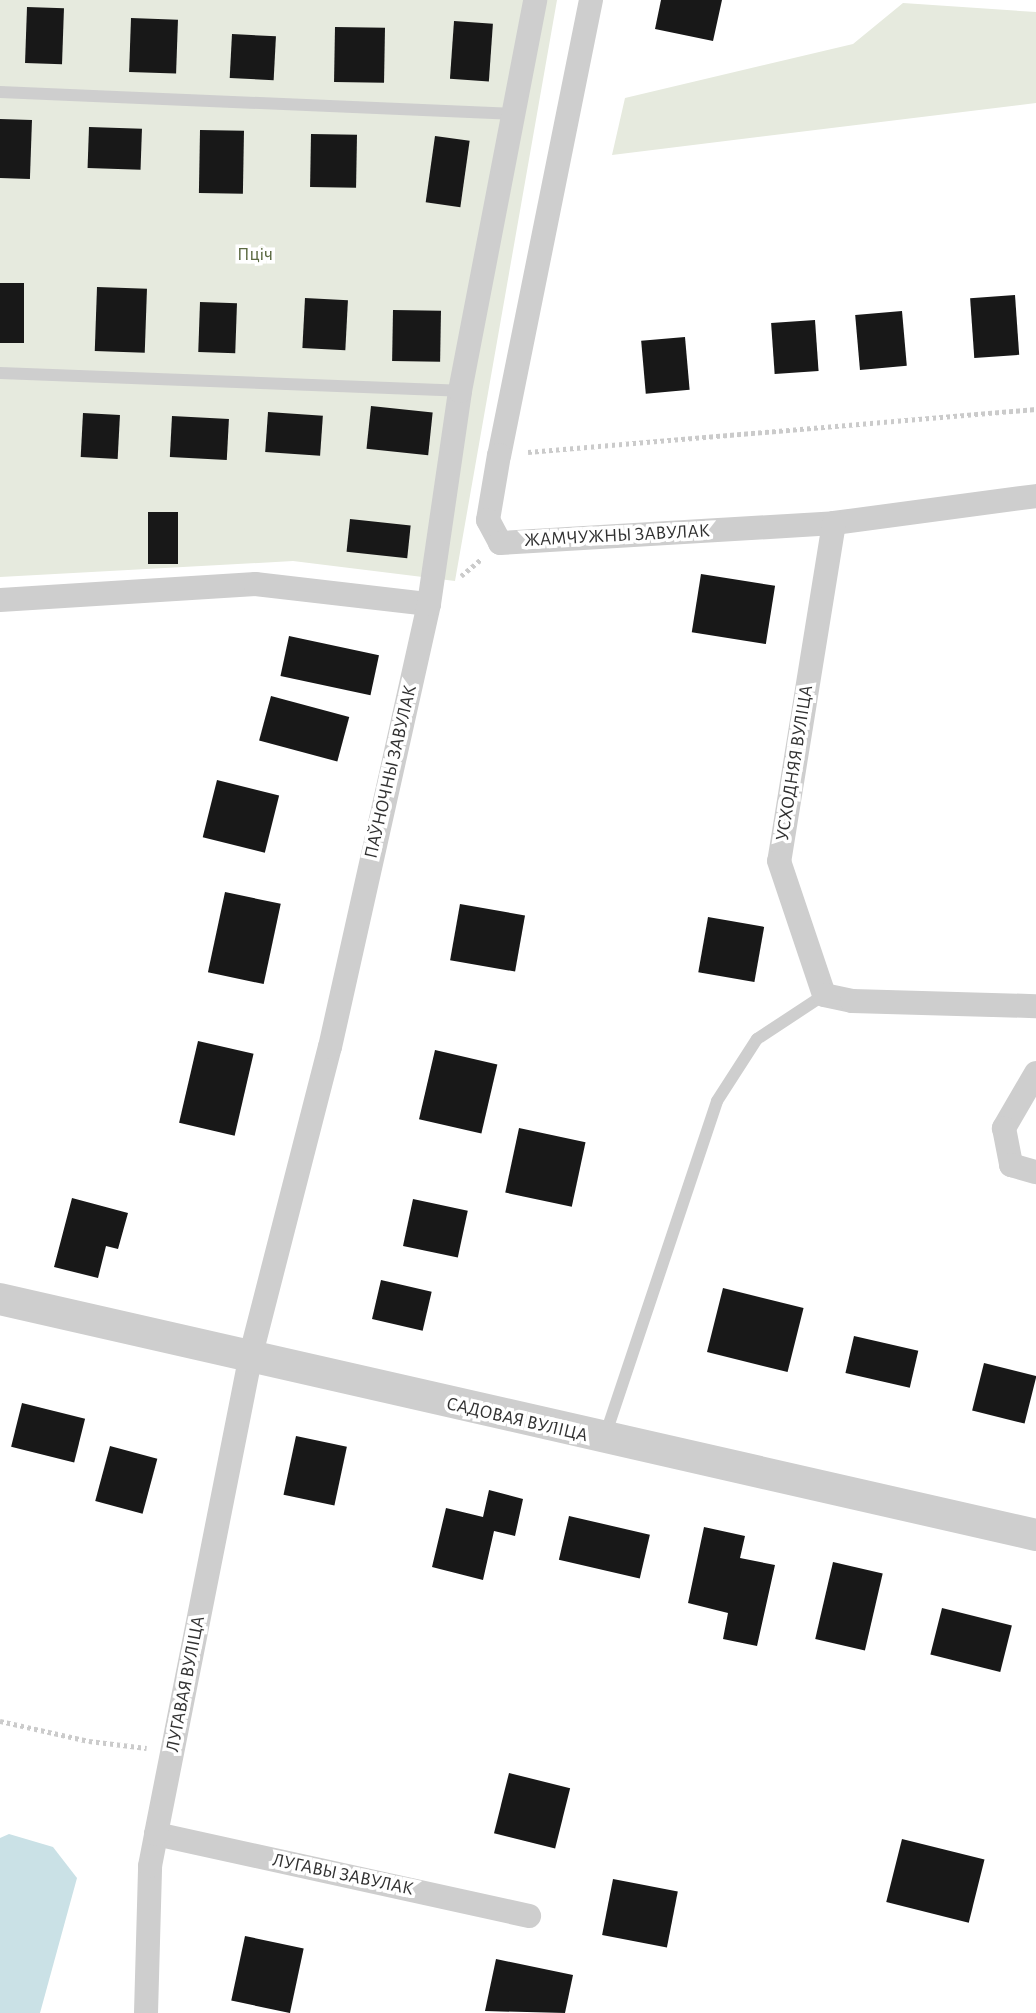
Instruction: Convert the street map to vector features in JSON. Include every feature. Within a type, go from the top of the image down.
[{"type":"street","name":"ПАЎНОЧНЫ ЗАВУЛАК","points":[[250,1358],[330,1047],[429,604],[460,391],[517,114],[535,0]]},
{"type":"street","name":"ЖАМЧУЖНЫ ЗАВУЛАК","points":[[591,0],[488,520],[500,543],[834,523],[1036,496]]},
{"type":"street","name":"УСХОДНЯЯ ВУЛІЦА","points":[[824,995],[779,861],[834,523]]},
{"type":"street","points":[[0,600],[255,584],[429,604]]},
{"type":"street","points":[[824,995],[852,1001],[1036,1006]]},
{"type":"street","points":[[1036,1073],[1004,1128],[1011,1165],[1036,1172]]},
{"type":"street","name":"САДОВАЯ ВУЛІЦА","points":[[0,1299],[604,1439],[1036,1535]]},
{"type":"street","name":"ЛУГАВАЯ ВУЛІЦА","points":[[146,2013],[150,1866],[250,1358]]},
{"type":"street","name":"ЛУГАВЫ ЗАВУЛАК","points":[[156,1834],[530,1916]]},
{"type":"lane","points":[[0,92],[517,114]]},
{"type":"lane","points":[[0,373],[460,391]]},
{"type":"lane","points":[[604,1439],[717,1101],[757,1039],[824,995]]},
{"type":"path","points":[[499,455],[1036,409]]},
{"type":"path","points":[[0,1721],[89,1741],[173,1752]]},
{"type":"green space","name":"Пціч","points":[[0,0],[557,0],[455,581],[293,561],[0,577]]},
{"type":"green space","points":[[903,3],[1036,12],[1036,103],[612,155],[625,98],[853,44]]},
{"type":"water","points":[[9,1834],[53,1847],[77,1878],[40,2013],[0,2013],[0,1838]]},
{"type":"building","points":[[661,0],[722,0],[713,41],[655,29]]},
{"type":"building","points":[[27,7],[64,8],[62,64],[25,63]]},
{"type":"building","points":[[131,18],[178,20],[176,74],[129,72]]},
{"type":"building","points":[[454,21],[493,24],[489,82],[450,79]]},
{"type":"building","points":[[335,27],[385,28],[384,83],[334,82]]},
{"type":"building","points":[[232,34],[276,36],[274,80],[230,78]]},
{"type":"building","points":[[0,119],[32,120],[30,179],[0,178]]},
{"type":"building","points":[[89,127],[142,129],[141,170],[88,168]]},
{"type":"building","points":[[200,130],[244,131],[243,194],[199,193]]},
{"type":"building","points":[[311,134],[357,135],[356,188],[310,187]]},
{"type":"building","points":[[435,136],[470,141],[460,207],[426,202]]},
{"type":"building","points":[[0,283],[24,283],[24,343],[0,343]]},
{"type":"building","points":[[97,287],[147,289],[145,353],[95,351]]},
{"type":"building","points":[[1015,295],[1019,355],[974,358],[970,298]]},
{"type":"building","points":[[305,298],[348,300],[345,350],[302,348]]},
{"type":"building","points":[[200,302],[237,303],[235,353],[198,352]]},
{"type":"building","points":[[393,310],[441,311],[440,362],[392,361]]},
{"type":"building","points":[[902,311],[907,366],[860,370],[855,315]]},
{"type":"building","points":[[815,320],[819,371],[775,374],[771,323]]},
{"type":"building","points":[[685,337],[690,390],[646,394],[641,341]]},
{"type":"building","points":[[371,406],[433,412],[428,455],[367,449]]},
{"type":"building","points":[[268,412],[323,416],[320,456],[265,452]]},
{"type":"building","points":[[83,413],[120,415],[118,459],[81,457]]},
{"type":"building","points":[[172,416],[229,419],[227,460],[170,457]]},
{"type":"building","points":[[148,512],[178,512],[178,564],[148,564]]},
{"type":"building","points":[[350,519],[411,525],[407,558],[347,552]]},
{"type":"building","points":[[701,574],[775,586],[766,644],[692,632]]},
{"type":"building","points":[[289,636],[379,655],[370,695],[280,676]]},
{"type":"building","points":[[271,696],[349,717],[337,761],[259,740]]},
{"type":"building","points":[[217,780],[279,795],[265,853],[203,837]]},
{"type":"building","points":[[225,892],[281,904],[264,984],[208,972]]},
{"type":"building","points":[[460,904],[525,915],[515,972],[450,960]]},
{"type":"building","points":[[708,917],[764,927],[754,982],[698,972]]},
{"type":"building","points":[[198,1041],[254,1054],[235,1136],[179,1123]]},
{"type":"building","points":[[435,1050],[497,1064],[481,1134],[419,1119]]},
{"type":"building","points":[[519,1128],[586,1142],[572,1207],[505,1193]]},
{"type":"building","points":[[72,1198],[128,1213],[118,1249],[106,1246],[98,1278],[54,1267]]},
{"type":"building","points":[[413,1199],[468,1211],[458,1258],[403,1246]]},
{"type":"building","points":[[381,1280],[432,1292],[423,1331],[372,1319]]},
{"type":"building","points":[[723,1288],[804,1308],[788,1372],[707,1352]]},
{"type":"building","points":[[854,1336],[918,1351],[910,1388],[845,1373]]},
{"type":"building","points":[[984,1363],[1036,1376],[1025,1424],[972,1411]]},
{"type":"building","points":[[22,1403],[85,1419],[74,1462],[11,1447]]},
{"type":"building","points":[[296,1436],[347,1447],[334,1506],[284,1495]]},
{"type":"building","points":[[110,1446],[157,1459],[143,1514],[95,1501]]},
{"type":"building","points":[[489,1490],[523,1499],[515,1536],[494,1531],[483,1580],[432,1567],[446,1508],[483,1517]]},
{"type":"building","points":[[569,1516],[650,1535],[640,1579],[559,1560]]},
{"type":"building","points":[[704,1527],[745,1536],[740,1558],[775,1565],[757,1646],[723,1639],[728,1613],[688,1603]]},
{"type":"building","points":[[833,1562],[883,1573],[865,1650],[815,1639]]},
{"type":"building","points":[[942,1608],[1012,1625],[1000,1672],[930,1655]]},
{"type":"building","points":[[509,1773],[570,1788],[555,1848],[494,1833]]},
{"type":"building","points":[[902,1839],[984,1860],[969,1923],[886,1902]]},
{"type":"building","points":[[613,1879],[678,1892],[667,1948],[602,1935]]},
{"type":"building","points":[[245,1936],[304,1948],[290,2013],[231,2001]]},
{"type":"building","points":[[496,1959],[573,1975],[565,2013],[485,2011]]}]
